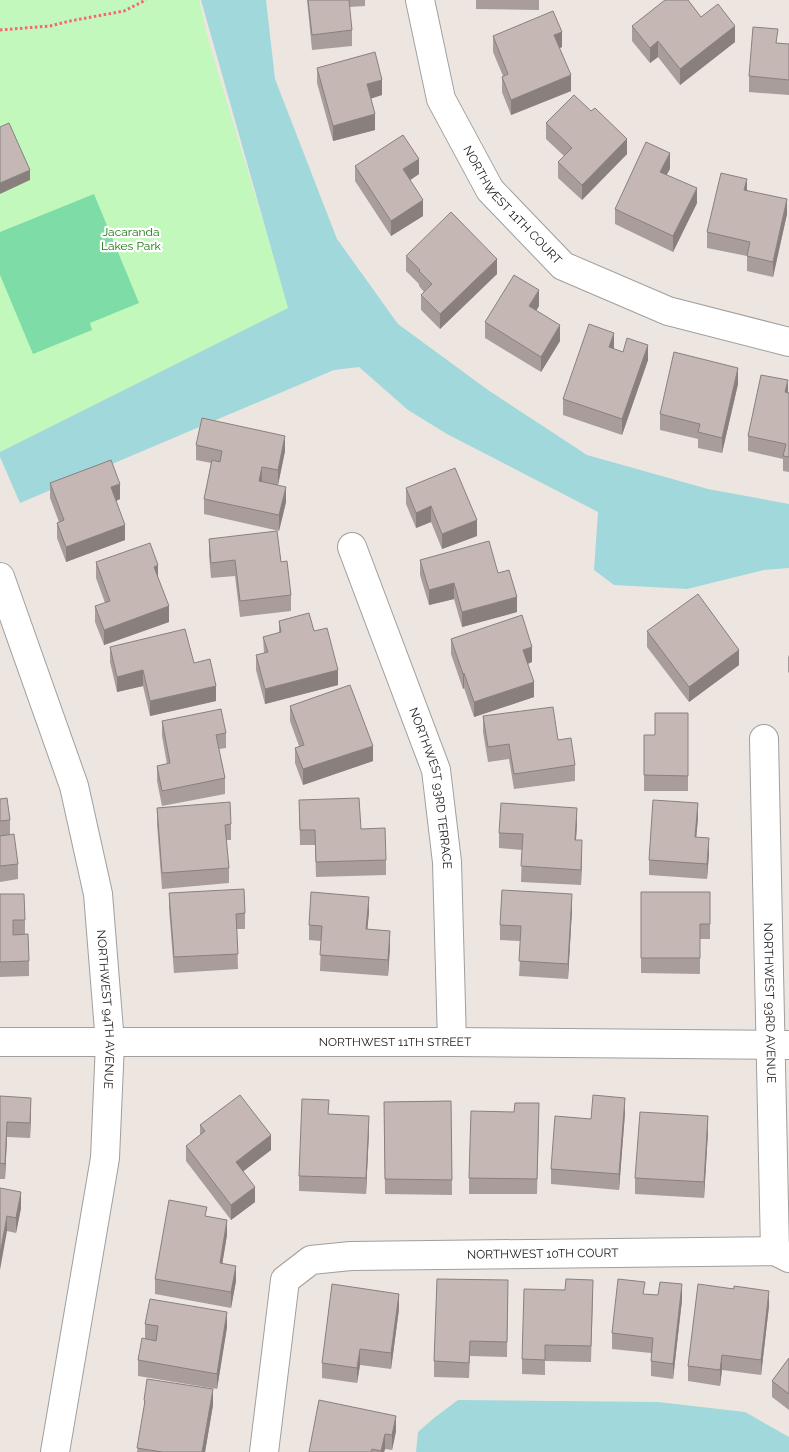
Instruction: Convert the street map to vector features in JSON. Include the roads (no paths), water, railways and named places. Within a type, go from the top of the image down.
[{"type":"street","name":"NORTHWEST 11TH COURT","points":[[420,0],[441,99],[490,190],[563,266],[668,311],[789,342]]},
{"type":"street","name":"NORTHWEST 93RD TERRACE","points":[[352,546],[436,770],[447,862],[452,1042]]},
{"type":"street","name":"NORTHWEST 94TH AVENUE","points":[[0,577],[74,786],[98,894],[110,1043],[105,1158],[55,1452]]},
{"type":"street","name":"NORTHWEST 93RD AVENUE","points":[[764,739],[780,1045],[782,1254]]},
{"type":"street","name":"NORTHWEST 11TH STREET","points":[[0,1042],[452,1042],[780,1045]]},
{"type":"street","name":"NORTHWEST 10TH COURT","points":[[264,1452],[285,1280],[311,1260],[351,1256],[782,1254]]},
{"type":"water","points":[[201,0],[266,0],[275,79],[337,239],[398,324],[488,390],[587,455],[708,489],[789,504],[789,568],[764,570],[687,589],[614,585],[594,570],[598,512],[447,434],[408,410],[359,367],[334,370],[20,503],[0,457],[0,452],[288,308]]},
{"type":"water","points":[[458,1400],[658,1402],[745,1412],[789,1437],[789,1452],[416,1452],[418,1432]]},
{"type":"park label","name":"Jacaranda Lakes Park","points":[[131,239]]}]
